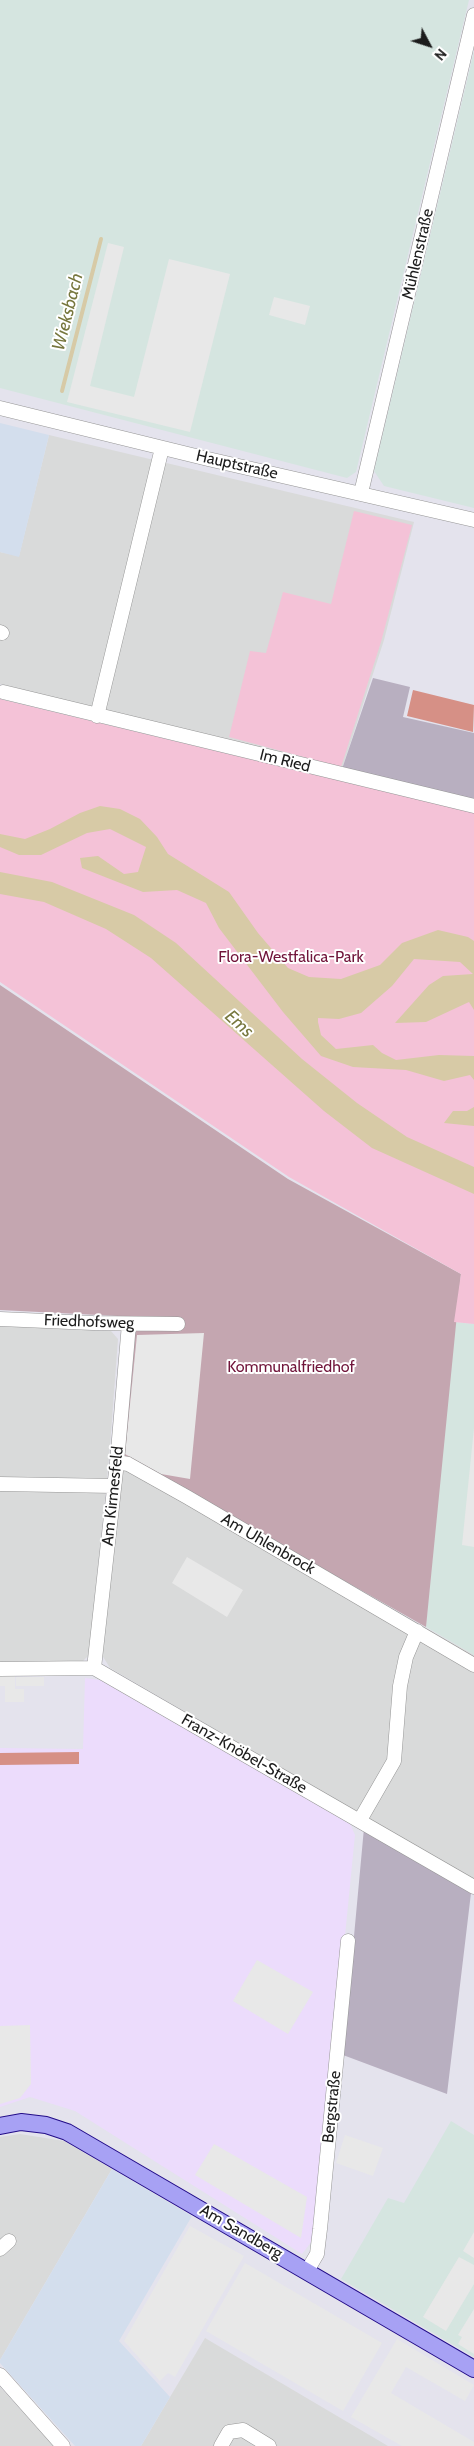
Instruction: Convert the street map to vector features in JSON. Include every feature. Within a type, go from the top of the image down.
[{"type":"main road","name":"Am Sandberg","points":[[0,2126],[20,2122],[46,2124],[67,2132],[474,2369]]},
{"type":"street","name":"Mühlenstraße","points":[[361,493],[474,15]]},
{"type":"street","name":"Hauptstraße","points":[[0,408],[162,448],[474,520]]},
{"type":"street","points":[[97,716],[162,448]]},
{"type":"street","name":"Im Ried","points":[[3,692],[474,806]]},
{"type":"street","name":"Friedhofsweg","points":[[0,1319],[178,1324]]},
{"type":"street","name":"Am Kirmesfeld","points":[[94,1668],[117,1462],[129,1324]]},
{"type":"street","name":"Am Uhlenbrock","points":[[117,1462],[128,1464],[162,1483],[474,1665]]},
{"type":"street","points":[[0,1484],[114,1486]]},
{"type":"street","points":[[360,1820],[394,1761],[400,1686],[406,1657],[417,1631]]},
{"type":"street","name":"Franz-Knöbel-Straße","points":[[0,1668],[94,1668],[474,1887]]},
{"type":"street","name":"Bergstraße","points":[[307,2271],[316,2254],[320,2229],[348,1941]]},
{"type":"street","points":[[0,2376],[63,2446]]},
{"type":"street","points":[[221,2446],[229,2432],[242,2430],[270,2446]]},
{"type":"shaded area","points":[[0,0],[469,0],[356,472],[347,478],[0,388]]},
{"type":"shaded area","points":[[474,51],[474,508],[384,486],[374,471]]},
{"type":"shaded area","points":[[108,243],[124,247],[90,386],[134,397],[169,259],[230,274],[190,432],[67,402]]},
{"type":"shaded area","points":[[274,297],[310,306],[305,325],[269,315]]},
{"type":"shaded area","points":[[0,423],[49,435],[19,557],[0,552]]},
{"type":"shaded area","points":[[49,435],[414,522],[384,640],[342,769],[0,684],[0,552],[19,556]]},
{"type":"shaded area","points":[[373,678],[410,687],[403,717],[474,733],[474,801],[342,769]]},
{"type":"shaded area","points":[[413,690],[474,705],[473,732],[407,716]]},
{"type":"shaded area","points":[[454,1322],[474,1324],[474,1655],[426,1627]]},
{"type":"shaded area","points":[[0,1326],[111,1331],[118,1339],[109,1459],[89,1655],[81,1663],[0,1662]]},
{"type":"shaded area","points":[[204,1333],[190,1479],[161,1474],[125,1454],[137,1335]]},
{"type":"shaded area","points":[[474,1428],[474,1547],[462,1545]]},
{"type":"shaded area","points":[[122,1455],[474,1655],[474,1880],[110,1668],[102,1655]]},
{"type":"shaded area","points":[[187,1557],[243,1590],[227,1617],[172,1583]]},
{"type":"shaded area","points":[[0,1676],[15,1676],[15,1689],[24,1689],[24,1702],[5,1702],[5,1686],[0,1686]]},
{"type":"shaded area","points":[[16,1677],[44,1677],[44,1686],[16,1686]]},
{"type":"shaded area","points":[[85,1678],[100,1680],[350,1824],[355,1835],[315,2237],[302,2254],[75,2111],[30,2097],[0,2107],[0,1748],[83,1749]]},
{"type":"shaded area","points":[[79,1752],[79,1764],[0,1765],[0,1753]]},
{"type":"shaded area","points":[[364,1828],[471,1893],[447,2094],[343,2055]]},
{"type":"shaded area","points":[[257,1960],[313,1992],[288,2034],[233,2001]]},
{"type":"shaded area","points":[[30,2025],[31,2084],[20,2098],[0,2104],[0,2026]]},
{"type":"shaded area","points":[[451,2121],[474,2135],[474,2357],[341,2279],[388,2198],[404,2203]]},
{"type":"shaded area","points":[[20,2134],[64,2141],[112,2169],[0,2360],[0,2137]]},
{"type":"shaded area","points":[[345,2135],[383,2148],[373,2176],[336,2163]]},
{"type":"shaded area","points":[[214,2144],[307,2197],[301,2238],[195,2175]]},
{"type":"shaded area","points":[[112,2169],[192,2216],[119,2341],[170,2397],[141,2446],[75,2446],[0,2363],[0,2360]]},
{"type":"shaded area","points":[[190,2226],[244,2256],[175,2377],[168,2373],[160,2381],[124,2341]]},
{"type":"shaded area","points":[[474,2232],[474,2258],[463,2251]]},
{"type":"shaded area","points":[[459,2257],[474,2265],[474,2284],[446,2331],[423,2317]]},
{"type":"shaded area","points":[[245,2263],[382,2343],[343,2411],[206,2331]]},
{"type":"shaded area","points":[[474,2309],[474,2354],[458,2344],[462,2337],[458,2335]]},
{"type":"shaded area","points":[[205,2338],[388,2446],[141,2446]]},
{"type":"shaded area","points":[[397,2339],[474,2385],[465,2401],[406,2367],[391,2393],[474,2442],[474,2446],[402,2446],[351,2417]]},
{"type":"shaded area","points":[[0,2387],[54,2446],[0,2446]]},
{"type":"green space","points":[[354,511],[412,525],[381,642],[341,767],[229,737],[250,651],[266,653],[283,592],[331,604]]},
{"type":"green space","name":"Flora-Westfalica-Park","points":[[0,699],[474,813],[474,1324],[454,1322],[461,1274],[289,1177],[0,982]]},
{"type":"green space","name":"Kommunalfriedhof","points":[[0,985],[288,1179],[461,1274],[426,1627],[122,1455],[137,1317],[0,1310]]},
{"type":"water","points":[[100,806],[120,809],[140,819],[157,837],[168,854],[229,892],[258,933],[288,968],[309,977],[341,979],[380,965],[402,943],[438,930],[468,937],[474,941],[474,1010],[469,1002],[426,1022],[395,1023],[429,985],[443,976],[473,974],[460,962],[414,959],[392,986],[361,1013],[339,1019],[318,1018],[318,1022],[321,1035],[336,1049],[373,1045],[382,1053],[396,1060],[439,1055],[474,1056],[474,1080],[470,1075],[444,1081],[406,1070],[353,1067],[321,1056],[283,1012],[219,928],[206,903],[177,890],[143,892],[82,868],[80,858],[98,856],[124,874],[138,872],[146,847],[110,829],[87,833],[41,855],[19,855],[0,847],[0,834],[25,839],[50,829],[80,813]]},
{"type":"water","name":"Ems","points":[[0,872],[52,882],[134,915],[176,943],[302,1059],[357,1103],[407,1137],[474,1167],[474,1194],[372,1148],[324,1111],[151,958],[106,929],[44,902],[0,894]]},
{"type":"water","points":[[474,1107],[474,1126],[444,1123],[453,1111],[467,1111]]},
{"type":"waterway","name":"Wieksbach","points":[[62,391],[101,239]]}]
